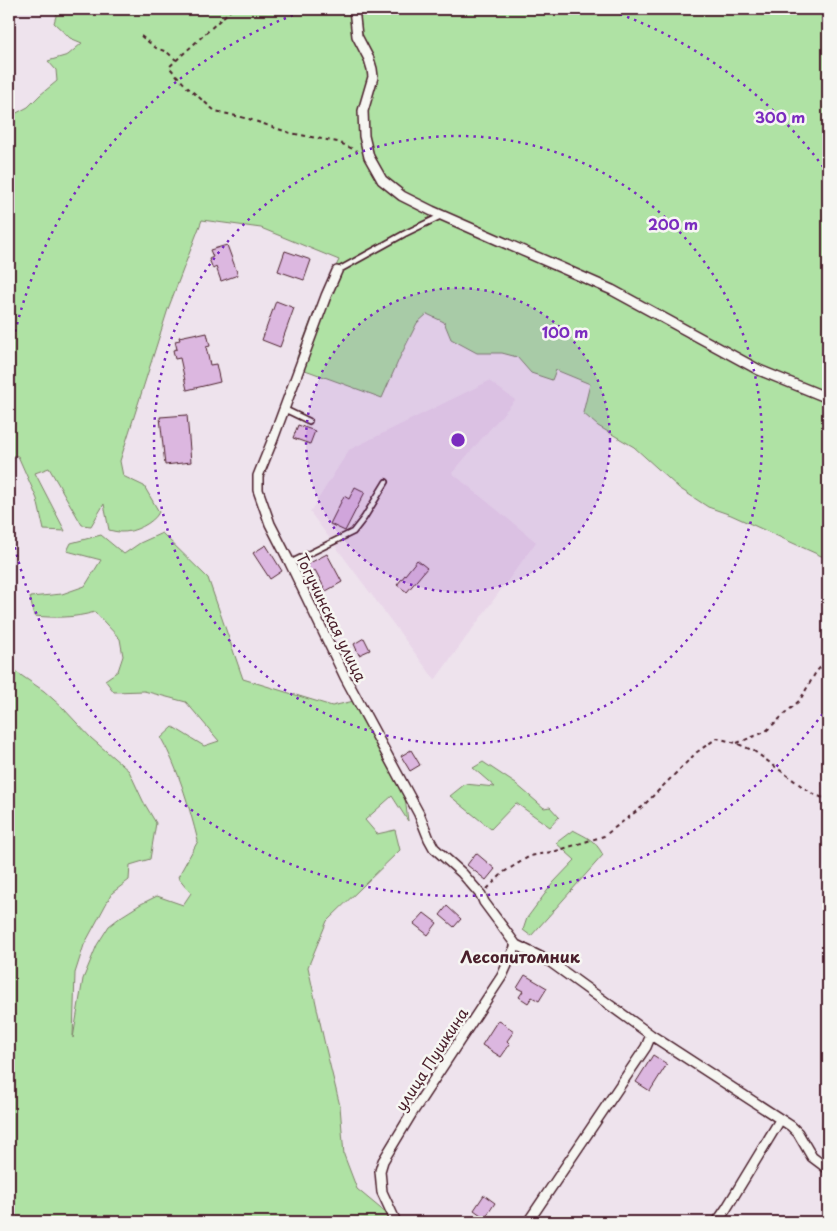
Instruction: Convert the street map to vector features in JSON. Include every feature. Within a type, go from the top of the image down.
[{"type":"street","points":[[354,9],[356,36],[369,59],[373,77],[364,111],[364,136],[370,157],[382,180],[402,196],[442,216],[612,290],[759,370],[828,398]]},
{"type":"street","name":"Тогучинская улица","points":[[337,270],[258,476],[258,490],[270,524],[345,678],[419,814],[434,848],[462,873],[481,895],[484,902],[516,945]]},
{"type":"street","points":[[516,945],[549,961],[651,1035],[791,1126],[798,1133],[812,1157],[828,1169]]},
{"type":"street","name":"улица Пушкина","points":[[396,1222],[382,1192],[380,1171],[383,1161],[412,1113],[502,976],[516,945]]},
{"type":"street","points":[[528,1222],[646,1047],[651,1035]]},
{"type":"street","points":[[717,1222],[780,1120]]},
{"type":"lane","points":[[337,270],[442,216]]},
{"type":"lane","points":[[284,409],[308,421]]},
{"type":"lane","points":[[290,563],[353,532],[386,482]]},
{"type":"path","points":[[232,9],[169,67],[187,87],[216,111],[249,119],[290,133],[338,142],[370,157]]},
{"type":"path","points":[[141,36],[156,48],[167,52],[176,61]]},
{"type":"path","points":[[736,743],[765,732],[800,700],[816,672],[828,659]]},
{"type":"path","points":[[481,895],[504,872],[530,856],[556,851],[604,836],[642,807],[697,752],[717,738],[736,743],[754,752],[811,793],[828,800]]},
{"type":"shaded area","points":[[489,381],[515,400],[452,473],[536,542],[435,680],[310,512],[349,450]]},
{"type":"green space","points":[[58,9],[828,9],[828,559],[731,515],[708,507],[679,488],[634,447],[598,426],[583,413],[590,384],[556,370],[552,380],[531,373],[517,357],[502,353],[477,353],[451,339],[444,322],[427,314],[417,323],[382,398],[297,367],[297,357],[316,307],[339,260],[261,228],[202,220],[168,309],[120,461],[123,476],[144,486],[159,512],[153,520],[143,526],[131,531],[116,532],[109,530],[104,504],[91,526],[82,525],[49,468],[35,473],[65,531],[44,530],[37,499],[18,456],[9,455],[9,117],[28,107],[57,81],[56,70],[48,61],[68,55],[82,43],[70,38],[54,23]]},
{"type":"green space","points":[[162,533],[208,578],[243,679],[332,706],[354,701],[405,798],[408,821],[392,796],[365,820],[377,834],[395,830],[400,850],[327,921],[308,967],[340,1106],[344,1155],[357,1189],[386,1213],[390,1222],[9,1222],[9,667],[44,691],[91,738],[129,771],[156,823],[150,859],[130,865],[129,880],[112,893],[84,945],[75,973],[73,1038],[83,979],[97,945],[109,926],[141,904],[157,896],[183,905],[191,893],[178,877],[198,841],[178,775],[161,738],[173,727],[204,746],[219,741],[186,702],[144,691],[114,692],[105,680],[118,671],[123,656],[120,639],[95,612],[65,617],[34,616],[30,597],[62,594],[85,586],[101,560],[67,551],[71,543],[101,535],[124,554],[140,543]]},
{"type":"green space","points":[[483,762],[516,784],[544,808],[550,807],[559,817],[550,827],[516,803],[491,829],[450,796],[465,784],[495,787],[473,768]]},
{"type":"green space","points":[[573,830],[587,837],[603,855],[531,936],[523,930],[527,918],[553,883],[575,860],[556,843]]},
{"type":"building","points":[[227,245],[238,275],[221,281],[216,267],[213,269],[209,259],[213,257],[210,250]]},
{"type":"building","points":[[285,251],[311,260],[304,280],[278,271]]},
{"type":"building","points":[[276,301],[294,308],[280,347],[262,340]]},
{"type":"building","points":[[198,333],[198,335],[207,333],[210,346],[206,347],[210,365],[216,364],[220,382],[187,390],[180,358],[175,359],[173,350],[177,349],[175,341],[180,340],[179,337]]},
{"type":"building","points":[[187,415],[191,462],[165,465],[160,417]]},
{"type":"building","points":[[298,425],[315,431],[310,444],[293,438]]},
{"type":"building","points":[[355,487],[365,492],[345,531],[330,524],[344,496],[349,499]]},
{"type":"building","points":[[266,545],[282,571],[270,579],[253,553]]},
{"type":"building","points":[[327,554],[342,582],[326,591],[315,570],[310,572],[306,565]]},
{"type":"building","points":[[417,560],[427,568],[407,592],[397,585]]},
{"type":"building","points":[[364,638],[370,650],[359,655],[354,644]]},
{"type":"building","points":[[411,750],[420,765],[410,771],[401,756]]},
{"type":"building","points":[[476,853],[495,869],[486,880],[467,865]]},
{"type":"building","points":[[447,906],[461,919],[454,927],[440,915]]},
{"type":"building","points":[[424,913],[437,923],[428,935],[414,924]]},
{"type":"building","points":[[525,975],[547,988],[539,1001],[532,997],[528,1003],[519,997],[523,991],[517,988]]},
{"type":"building","points":[[498,1020],[514,1031],[507,1041],[510,1044],[501,1057],[482,1045]]},
{"type":"building","points":[[653,1055],[667,1064],[650,1091],[636,1082]]},
{"type":"building","points":[[484,1195],[495,1203],[485,1218],[474,1210]]},
{"type":"district","name":"Лесопитомник","points":[[520,956]]}]
